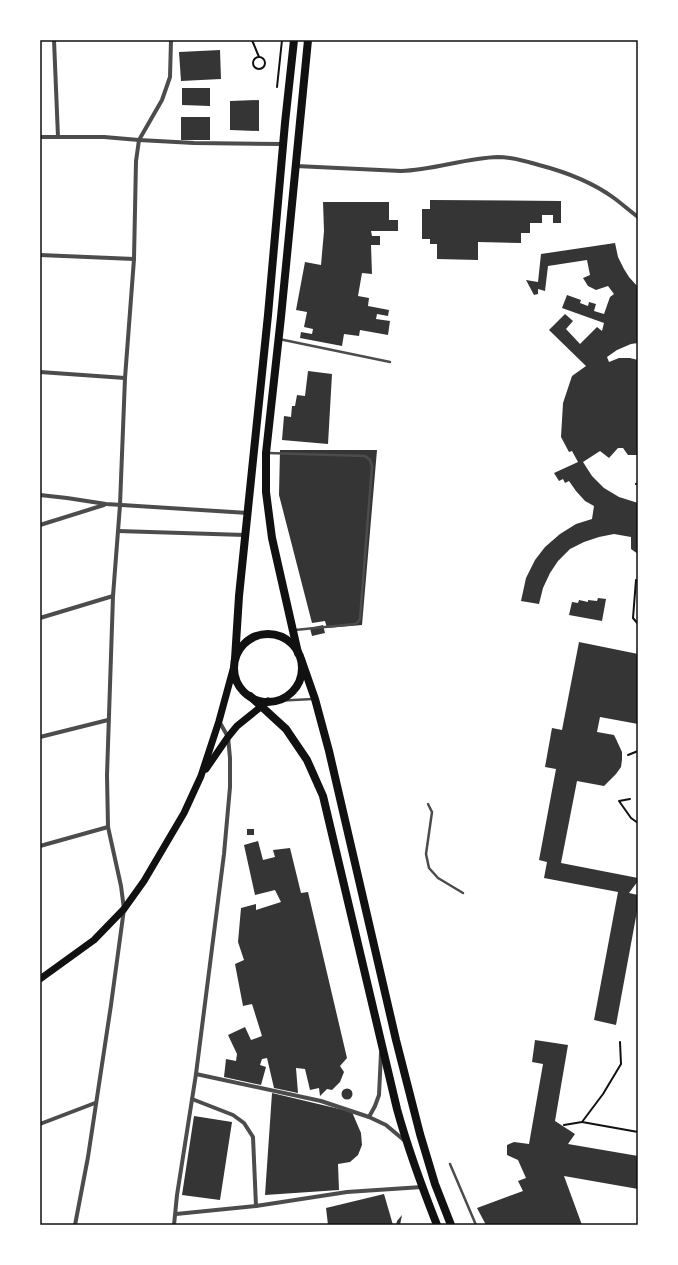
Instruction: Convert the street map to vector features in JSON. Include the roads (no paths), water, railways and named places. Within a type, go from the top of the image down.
[{"type":"main road","points":[[294,40],[239,596],[235,674],[238,683],[243,690],[250,696],[268,703],[307,760],[323,796],[406,1143],[437,1225]]},
{"type":"main road","points":[[201,776],[237,726],[268,703],[284,697],[293,690],[299,681],[302,670],[272,538],[266,492],[266,453],[279,339],[308,40]]},
{"type":"main road","points":[[40,979],[94,940],[124,909],[144,881],[184,813],[201,776],[240,648],[248,640],[259,635],[270,634],[282,637],[291,643],[299,656],[315,699],[329,751],[416,1120],[435,1184],[452,1225]]},
{"type":"street","points":[[54,40],[58,137]]},
{"type":"street","points":[[75,1225],[88,1157],[124,909],[121,886],[108,827],[107,775],[113,596],[120,505],[125,378],[134,259],[136,161],[139,140],[162,100],[170,77],[171,40]]},
{"type":"street","points":[[40,137],[104,137],[194,143],[283,144]]},
{"type":"street","points":[[295,166],[401,172],[417,171],[451,163],[476,160],[498,158],[519,159],[560,171],[584,181],[613,198],[638,217]]},
{"type":"street","points":[[40,254],[134,259]]},
{"type":"street","points":[[40,372],[125,378]]},
{"type":"street","points":[[40,495],[106,504],[248,513]]},
{"type":"street","points":[[40,525],[106,504]]},
{"type":"street","points":[[118,531],[246,535]]},
{"type":"street","points":[[40,618],[113,596]]},
{"type":"street","points":[[40,737],[108,720]]},
{"type":"street","points":[[174,1225],[177,1195],[196,1074],[224,854],[230,780],[230,758],[228,737],[219,721]]},
{"type":"street","points":[[40,846],[108,827]]},
{"type":"street","points":[[369,1117],[379,1094],[382,1043]]},
{"type":"street","points":[[196,1074],[321,1101],[369,1117],[386,1125],[406,1143]]},
{"type":"street","points":[[192,1099],[233,1115],[244,1123],[253,1137],[256,1206]]},
{"type":"street","points":[[40,1124],[95,1103]]},
{"type":"street","points":[[176,1214],[256,1206],[347,1192],[422,1187]]},
{"type":"lane","points":[[279,339],[390,362]]},
{"type":"lane","points":[[266,453],[365,456],[370,460],[372,466],[360,619],[355,624],[294,630]]},
{"type":"lane","points":[[268,703],[315,699]]},
{"type":"lane","points":[[428,804],[432,812],[426,854],[429,868],[438,878],[463,893]]},
{"type":"lane","points":[[450,1164],[476,1225]]}]
